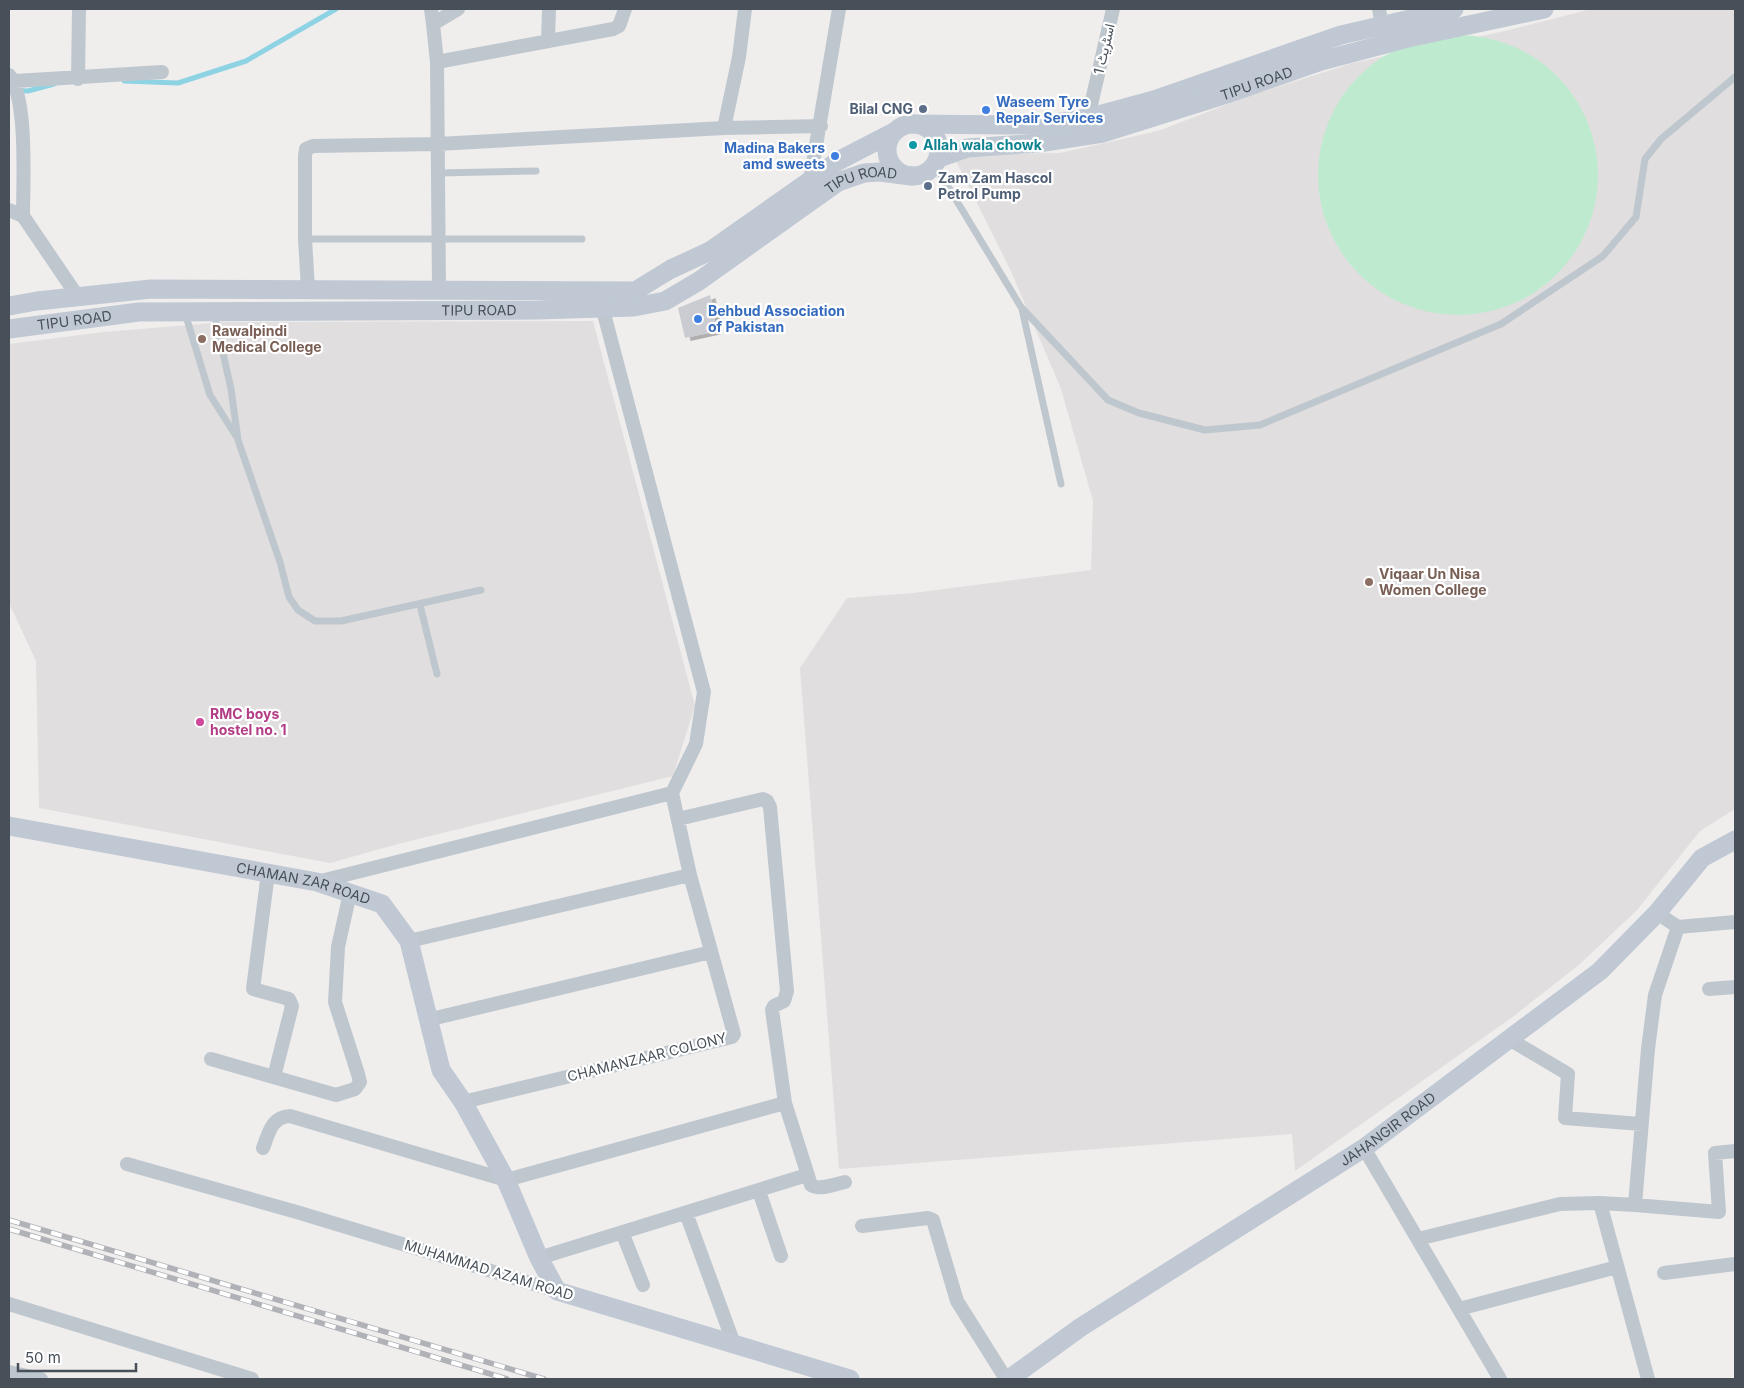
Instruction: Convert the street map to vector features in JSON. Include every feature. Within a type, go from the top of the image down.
[{"type":"main road","points":[[9,306],[151,289],[635,291],[670,269],[710,251],[838,161],[904,126],[913,124],[1049,124],[1088,118],[1154,100],[1342,35],[1381,17],[1454,9]]},
{"type":"main road","name":"TIPU ROAD","points":[[937,162],[967,148],[1038,143],[1103,134],[1321,61],[1408,38],[1544,9]]},
{"type":"main road","points":[[894,132],[888,142],[887,154],[891,165],[900,173],[911,176],[925,174],[937,162],[940,148],[937,139],[931,131],[923,126],[913,124]]},
{"type":"main road","name":"TIPU ROAD","points":[[9,329],[139,312],[603,310],[665,301],[699,281],[838,182],[864,173],[880,172],[911,176]]},
{"type":"main road","name":"CHAMAN ZAR ROAD","points":[[9,826],[317,882],[382,904],[409,941],[427,1020],[441,1070],[463,1102],[506,1180],[539,1258],[557,1291]]},
{"type":"main road","name":"JAHANGIR ROAD","points":[[1007,1379],[1081,1327],[1364,1148],[1600,971],[1657,913],[1702,858],[1735,840]]},
{"type":"main road","name":"MUHAMMAD AZAM ROAD","points":[[557,1291],[850,1379]]},
{"type":"street","points":[[78,78],[79,9]]},
{"type":"street","points":[[431,9],[437,62],[439,290]]},
{"type":"street","points":[[433,24],[458,9]]},
{"type":"street","points":[[548,40],[549,9]]},
{"type":"street","points":[[437,62],[613,29],[619,26],[625,9]]},
{"type":"street","points":[[724,128],[740,57],[745,9]]},
{"type":"street","points":[[810,181],[821,126],[839,9]]},
{"type":"street","name":"اسٹریٹ 1","points":[[1088,118],[1113,9]]},
{"type":"street","points":[[22,216],[24,132],[12,78],[78,78],[162,72]]},
{"type":"street","points":[[308,289],[304,239],[306,149],[313,146],[438,144],[724,128],[821,126]]},
{"type":"street","points":[[9,210],[22,216],[78,297]]},
{"type":"street","points":[[317,882],[672,793],[696,744],[704,692],[603,310]]},
{"type":"street","name":"CHAMANZAAR COLONY","points":[[463,1102],[732,1037],[734,1030],[690,875],[672,793]]},
{"type":"street","points":[[678,819],[763,800],[768,801],[770,806],[786,991],[784,1001],[774,1006],[772,1010],[785,1103],[807,1175],[814,1188],[845,1182]]},
{"type":"street","points":[[268,873],[253,989],[289,998],[292,1006],[274,1077]]},
{"type":"street","points":[[409,941],[690,875]]},
{"type":"street","points":[[211,1059],[336,1095],[355,1089],[360,1082],[335,1002],[335,974],[338,947],[350,893]]},
{"type":"street","points":[[1657,913],[1678,927],[1735,922]]},
{"type":"street","points":[[1636,1205],[1641,1124],[1655,995],[1678,927]]},
{"type":"street","points":[[427,1020],[711,952]]},
{"type":"street","points":[[1709,989],[1735,987]]},
{"type":"street","points":[[1509,1039],[1568,1074],[1565,1118],[1641,1124]]},
{"type":"street","points":[[263,1148],[274,1121],[280,1116],[290,1116],[506,1180],[785,1103]]},
{"type":"street","points":[[1364,1148],[1500,1379]]},
{"type":"street","points":[[1418,1240],[1560,1204],[1600,1203],[1719,1212],[1715,1153],[1735,1151]]},
{"type":"street","name":"MUHAMMAD AZAM ROAD","points":[[126,1164],[300,1213],[557,1291]]},
{"type":"street","points":[[539,1258],[807,1175]]},
{"type":"street","points":[[759,1191],[781,1256]]},
{"type":"street","points":[[1600,1203],[1648,1379]]},
{"type":"street","points":[[686,1213],[734,1344]]},
{"type":"street","points":[[862,1226],[928,1218],[933,1220],[957,1302],[1007,1379]]},
{"type":"street","points":[[622,1232],[643,1285]]},
{"type":"street","points":[[1664,1273],[1735,1264]]},
{"type":"street","points":[[1459,1309],[1617,1268]]},
{"type":"street","points":[[9,1304],[252,1379]]},
{"type":"street","points":[[9,1372],[41,1379]]},
{"type":"lane","points":[[937,162],[1021,307],[1108,400],[1139,413],[1205,430],[1260,425],[1501,324],[1603,256],[1636,217],[1645,158],[1661,139],[1735,77]]},
{"type":"lane","points":[[438,174],[536,171]]},
{"type":"lane","points":[[304,239],[582,239]]},
{"type":"lane","points":[[1021,307],[1062,484]]},
{"type":"lane","points":[[185,312],[210,394],[238,440]]},
{"type":"lane","points":[[214,312],[230,389],[238,440],[280,562],[289,597],[298,610],[315,621],[341,621],[481,590]]},
{"type":"lane","points":[[420,605],[437,674]]},
{"type":"shaded area","name":"Viqaar Un Nisa Women College","points":[[1591,9],[1735,9],[1735,809],[1700,831],[1637,910],[1580,964],[1514,1016],[1295,1171],[1292,1134],[839,1169],[800,668],[847,598],[913,593],[1091,570],[1093,501],[1061,389],[1010,269],[953,155],[1060,153],[1158,131],[1249,96],[1353,63],[1505,31]]},
{"type":"shaded area","points":[[593,321],[695,706],[673,776],[398,844],[330,863],[39,808],[36,661],[9,603],[9,344],[104,332],[226,322]]},
{"type":"green space","points":[[1458,35],[1499,41],[1536,59],[1557,76],[1574,97],[1592,134],[1598,175],[1592,216],[1574,253],[1557,274],[1536,291],[1499,309],[1458,315],[1417,309],[1380,291],[1359,274],[1342,253],[1324,216],[1318,175],[1324,134],[1342,97],[1359,76],[1380,59],[1417,41]]},
{"type":"building","name":"Behbud Association of Pakistan","points":[[710,295],[717,331],[685,338],[678,308]]},
{"type":"waterway","points":[[124,81],[178,83],[246,61],[336,9]]},
{"type":"waterway","points":[[9,90],[28,91],[54,84]]},
{"type":"railway","points":[[9,1220],[544,1379]]},
{"type":"railway","points":[[9,1229],[507,1379]]},
{"type":"place","name":"Bilal CNG","points":[[923,109]]},
{"type":"place","name":"Waseem Tyre Repair Services","points":[[986,110]]},
{"type":"place","name":"Allah wala chowk","points":[[913,145]]},
{"type":"place","name":"Madina Bakers amd sweets","points":[[835,156]]},
{"type":"place","name":"Zam Zam Hascol Petrol Pump","points":[[928,186]]},
{"type":"place","name":"Behbud Association of Pakistan","points":[[698,319]]},
{"type":"place","name":"Rawalpindi Medical College","points":[[202,339]]},
{"type":"place","name":"Viqaar Un Nisa Women College","points":[[1369,582]]},
{"type":"place","name":"RMC boys hostel no. 1","points":[[200,722]]}]
